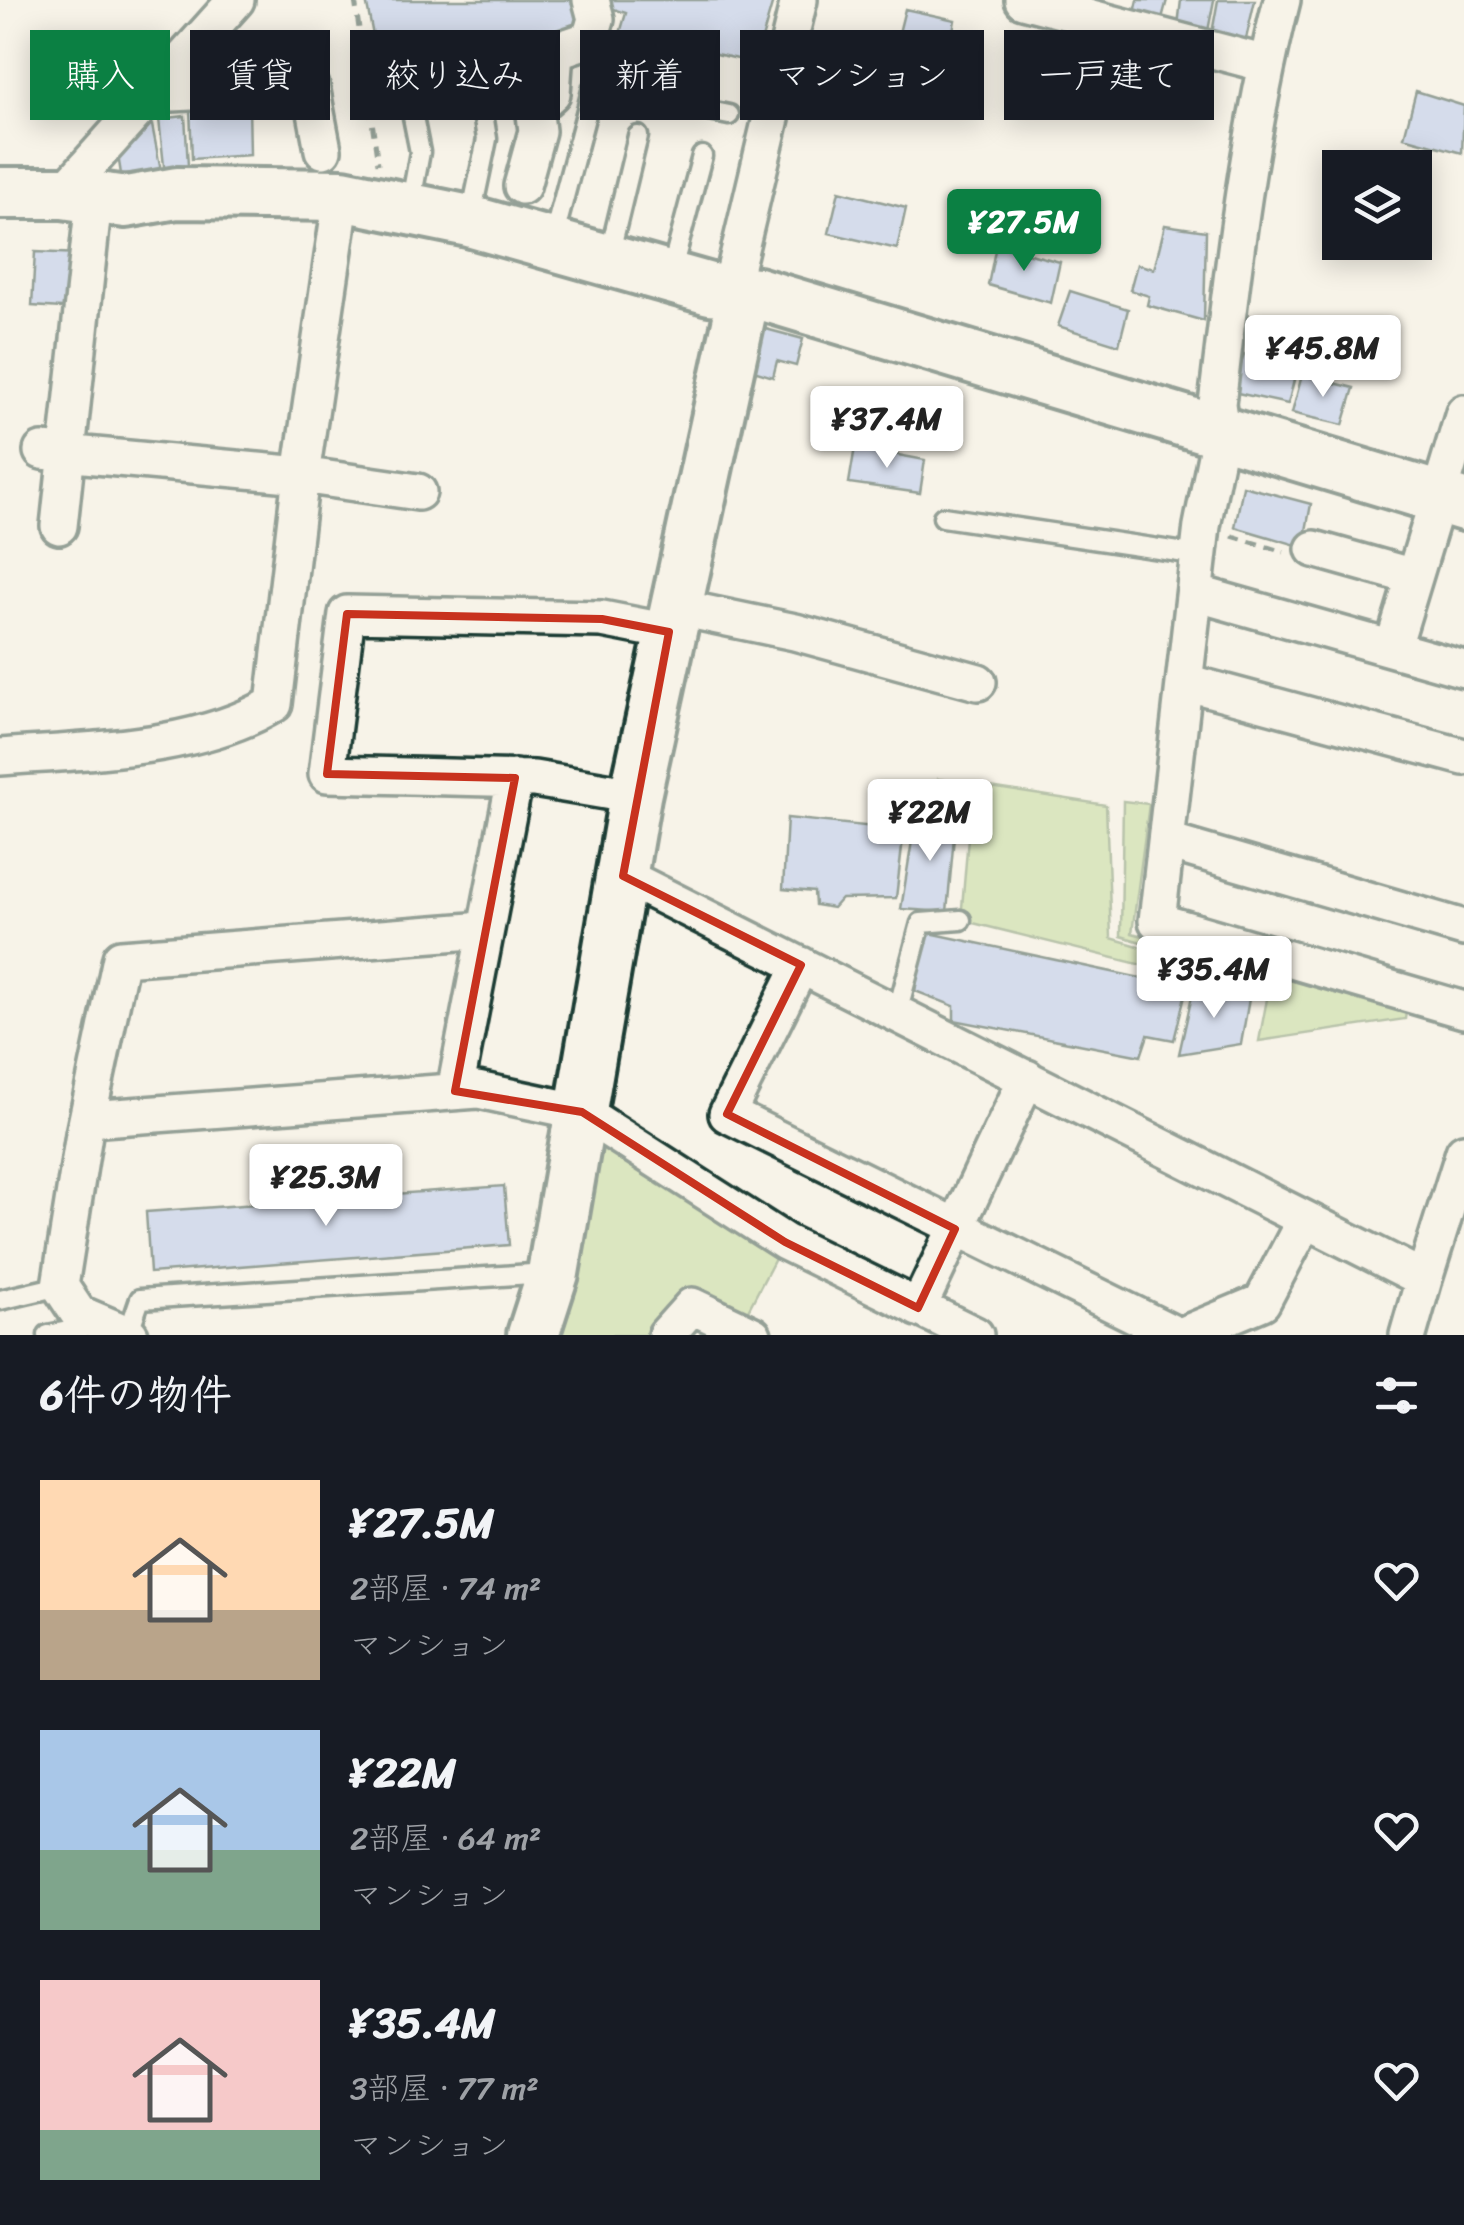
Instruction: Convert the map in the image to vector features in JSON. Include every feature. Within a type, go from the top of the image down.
[{"type":"street","points":[[170,74],[236,0]]},
{"type":"street","points":[[560,49],[590,40],[596,20],[591,0]]},
{"type":"street","points":[[533,1335],[553,1273],[635,796],[740,314],[730,291],[799,0]]},
{"type":"street","points":[[1023,0],[1266,64]]},
{"type":"street","points":[[1282,0],[1241,195],[1217,404],[1221,430],[1200,540],[1157,921],[1464,1010]]},
{"type":"street","points":[[170,93],[311,86],[324,150]]},
{"type":"street","points":[[59,526],[53,453],[78,196],[133,120]]},
{"type":"street","points":[[522,186],[537,131],[536,120]]},
{"type":"street","points":[[0,193],[126,202],[178,193],[379,204],[469,221],[670,278],[757,294],[1452,501]]},
{"type":"street","points":[[0,757],[154,742],[242,722],[274,704],[300,476],[379,204]]},
{"type":"street","points":[[1392,648],[1414,577],[1452,501],[1464,412]]},
{"type":"street","points":[[53,453],[300,476],[418,492]]},
{"type":"street","points":[[1314,549],[1414,577]]},
{"type":"street","points":[[1194,593],[1464,668]]},
{"type":"street","points":[[635,796],[514,778],[328,774],[347,614],[672,620],[796,632],[978,682]]},
{"type":"street","points":[[1185,682],[1464,756]]},
{"type":"street","points":[[455,1092],[514,778]]},
{"type":"street","points":[[1168,842],[1464,928]]},
{"type":"street","points":[[623,876],[1424,1279]]},
{"type":"street","points":[[129,1334],[86,1330],[60,1286],[121,958],[485,930]]},
{"type":"street","points":[[801,964],[727,1114],[955,1229],[1179,1335],[1262,1302],[1305,1220]]},
{"type":"street","points":[[918,1308],[1027,1078]]},
{"type":"street","points":[[89,1118],[478,1090],[582,1112],[786,1242],[975,1335]]},
{"type":"street","points":[[1408,1335],[1464,1152]]},
{"type":"street","points":[[666,1335],[692,1306],[753,1335]]},
{"type":"lane","points":[[379,204],[420,152],[404,72],[473,50],[488,138],[469,221]]},
{"type":"lane","points":[[552,244],[594,87],[729,115]]},
{"type":"lane","points":[[608,260],[638,136]]},
{"type":"lane","points":[[670,278],[702,156]]},
{"type":"lane","points":[[944,517],[1200,540]]},
{"type":"lane","points":[[897,1013],[921,923],[961,920]]},
{"type":"lane","points":[[129,1334],[140,1299],[553,1273]]},
{"type":"lane","points":[[0,1300],[60,1286]]},
{"type":"lane","points":[[48,1335],[86,1330]]},
{"type":"path","points":[[355,0],[379,204]]},
{"type":"path","points":[[1200,540],[1300,557],[1314,549]]},
{"type":"highlighted area","points":[[347,614],[602,619],[669,632],[623,876],[801,965],[727,1114],[955,1229],[918,1308],[785,1242],[582,1112],[455,1091],[515,778],[327,774]]},
{"type":"green space","points":[[938,779],[1106,805],[1111,938],[1247,978],[1243,990],[961,920],[970,814],[934,801]]},
{"type":"green space","points":[[1123,801],[1149,804],[1132,933],[1407,1006],[1405,1019],[1259,1041],[1267,999],[1252,975],[1121,936]]},
{"type":"green space","points":[[605,1145],[777,1255],[745,1316],[689,1289],[649,1335],[561,1335],[594,1151]]},
{"type":"building","points":[[366,0],[582,0],[591,30],[580,30],[580,40],[560,58],[560,30],[372,30]]},
{"type":"building","points":[[600,0],[773,0],[765,30],[740,30],[740,60],[720,55],[720,30],[621,30],[626,13],[599,4]]},
{"type":"building","points":[[1138,0],[1167,0],[1161,22],[1134,17]]},
{"type":"building","points":[[1181,0],[1214,0],[1208,30],[1178,26]]},
{"type":"building","points":[[1218,0],[1255,0],[1245,43],[1213,30]]},
{"type":"building","points":[[905,9],[955,20],[953,30],[900,30]]},
{"type":"building","points":[[1416,91],[1464,106],[1462,153],[1404,137]]},
{"type":"building","points":[[185,116],[189,182],[166,185],[159,120]]},
{"type":"building","points":[[151,120],[161,171],[121,174],[118,155]]},
{"type":"building","points":[[190,120],[249,120],[250,155],[192,159]]},
{"type":"building","points":[[839,191],[906,208],[897,249],[829,233]]},
{"type":"building","points":[[1165,225],[1206,231],[1204,321],[1147,305],[1149,296],[1130,290],[1137,264],[1154,269]]},
{"type":"building","points":[[996,245],[1060,262],[1051,303],[988,285]]},
{"type":"building","points":[[35,252],[80,254],[76,309],[32,306]]},
{"type":"building","points":[[1070,291],[1128,309],[1119,345],[1058,326]]},
{"type":"building","points":[[762,328],[803,339],[796,366],[777,361],[773,377],[750,370]]},
{"type":"building","points":[[1244,354],[1296,372],[1288,404],[1233,392]]},
{"type":"building","points":[[1302,375],[1354,388],[1343,425],[1292,413]]},
{"type":"building","points":[[855,447],[925,460],[920,493],[849,483]]},
{"type":"building","points":[[1243,486],[1311,504],[1303,547],[1235,527]]},
{"type":"building","points":[[956,815],[947,912],[901,909],[916,816]]},
{"type":"building","points":[[787,818],[904,830],[896,898],[841,899],[833,908],[815,905],[814,892],[783,889]]},
{"type":"building","points":[[925,932],[1187,988],[1174,1040],[1148,1035],[1141,1056],[954,1020],[954,1006],[915,991]]},
{"type":"building","points":[[1194,987],[1249,999],[1241,1044],[1179,1054]]},
{"type":"building","points":[[504,1186],[509,1245],[150,1273],[146,1212]]}]
